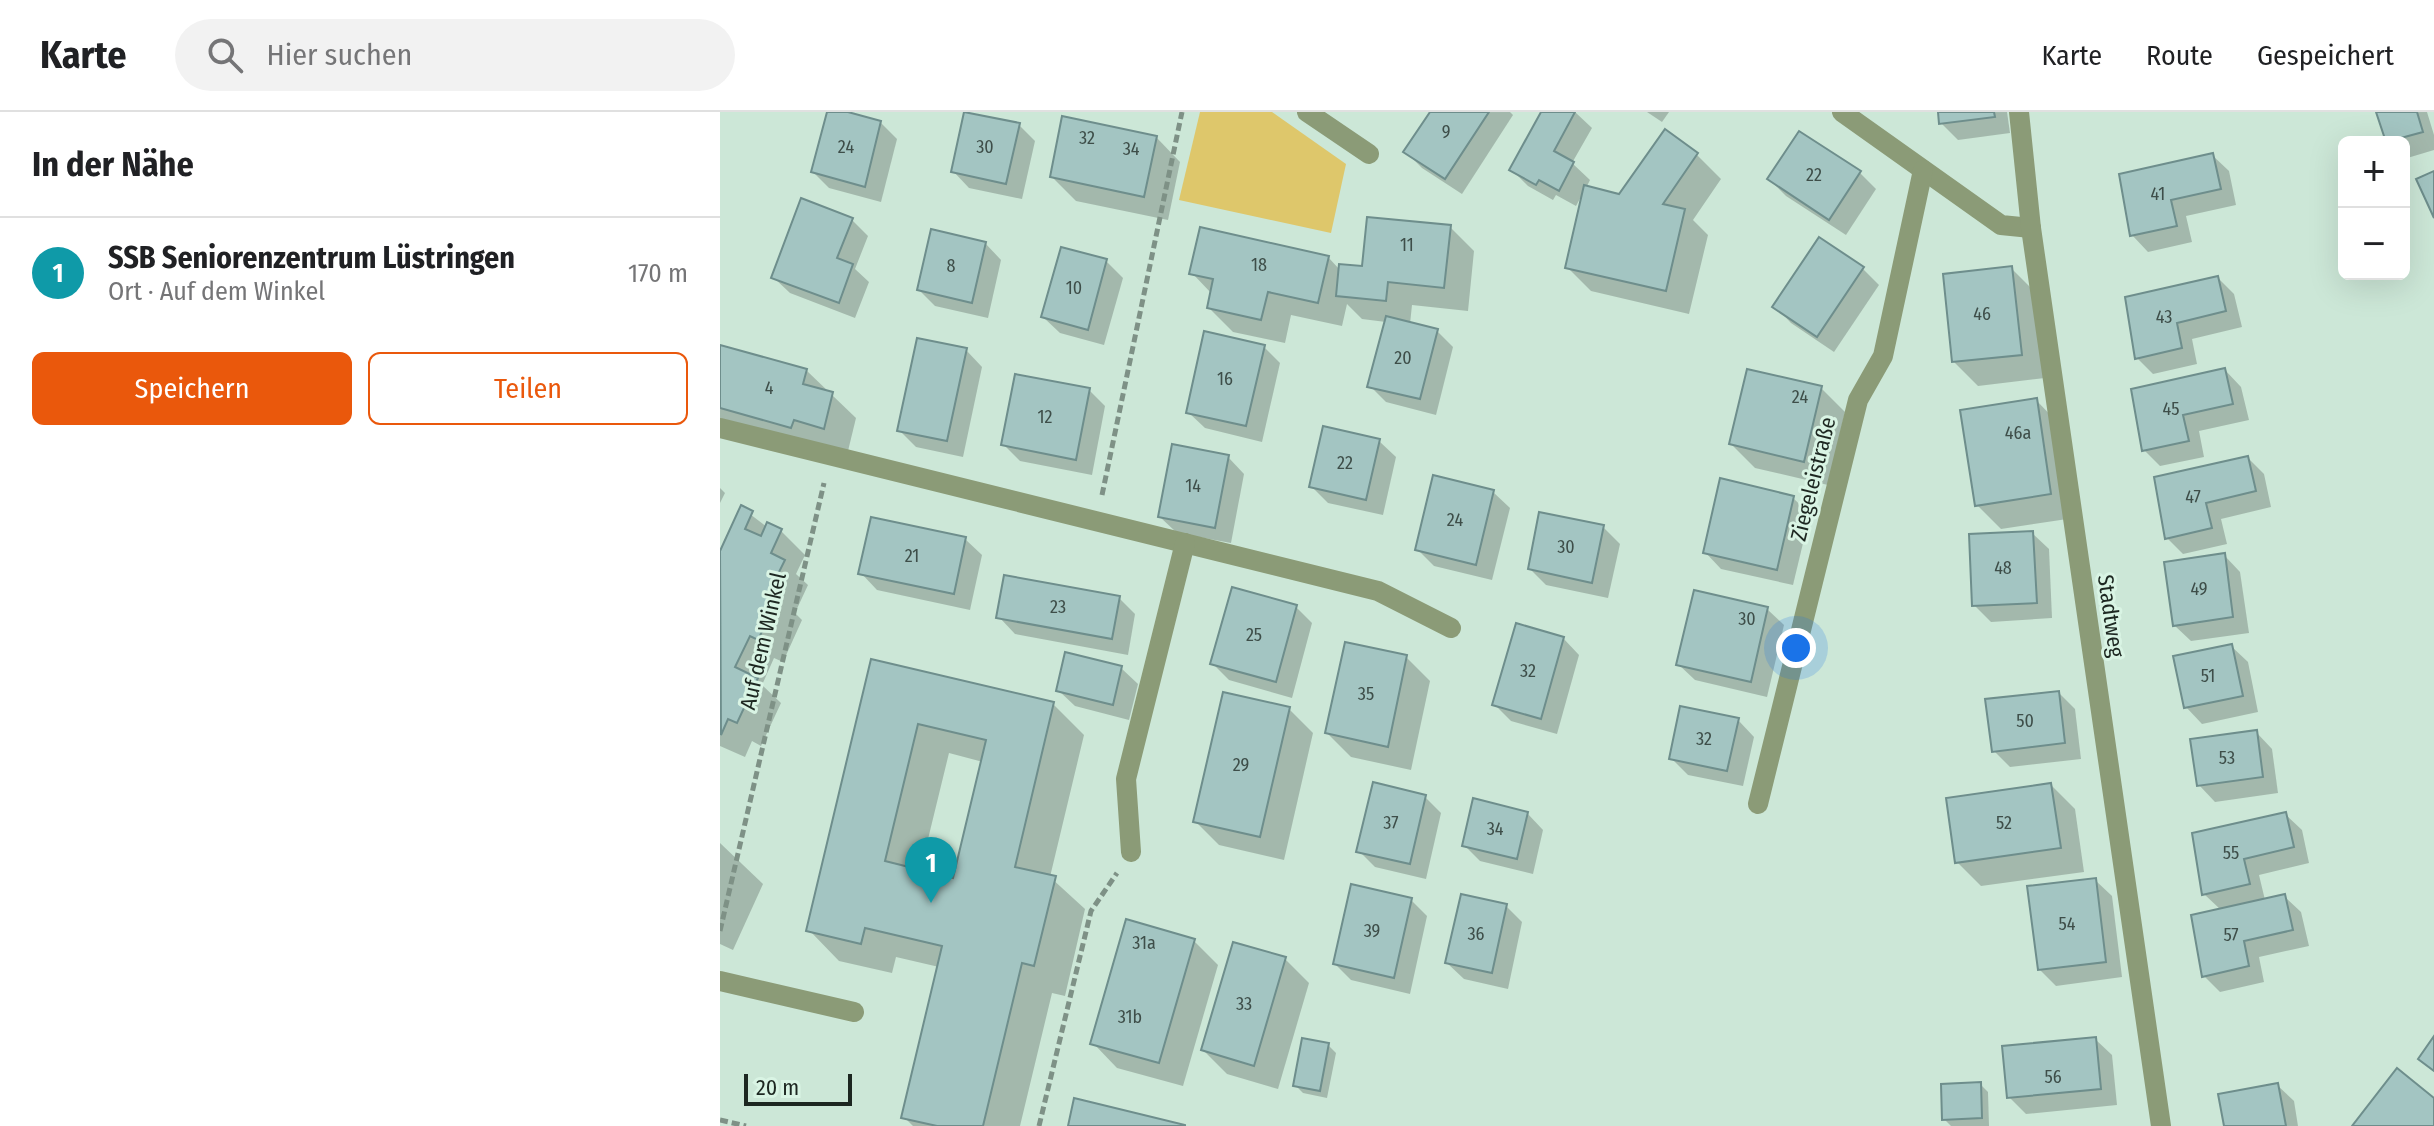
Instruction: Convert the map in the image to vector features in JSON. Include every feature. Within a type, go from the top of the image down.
[{"type":"street","points":[[1307,112],[1369,154]]},
{"type":"street","points":[[1842,112],[2001,225],[2031,228]]},
{"type":"street","name":"Stadtweg","points":[[2019,112],[2031,228],[2161,1126]]},
{"type":"street","name":"Ziegeleistraße","points":[[1758,804],[1858,400],[1883,356],[1923,170]]},
{"type":"street","points":[[720,428],[1378,591],[1451,628]]},
{"type":"street","points":[[1131,852],[1126,779],[1185,543]]},
{"type":"street","points":[[720,981],[854,1012]]},
{"type":"path","points":[[1097,522],[1182,112]]},
{"type":"path","name":"Auf dem Winkel","points":[[720,931],[831,455]]},
{"type":"path","points":[[1039,1126],[1091,911],[1131,852]]},
{"type":"path","points":[[720,1120],[746,1126]]},
{"type":"shaded area","points":[[1200,112],[1272,112],[1346,164],[1331,233],[1179,200]]},
{"type":"building","points":[[827,112],[848,112],[881,121],[865,187],[811,172]]},
{"type":"building","points":[[964,112],[1020,123],[1006,184],[951,172]]},
{"type":"building","points":[[1430,112],[1489,112],[1445,179],[1403,152]]},
{"type":"building","points":[[1541,112],[1575,112],[1554,151],[1574,162],[1559,191],[1539,180],[1536,185],[1509,170]]},
{"type":"building","points":[[1938,112],[1994,112],[1995,117],[1939,124]]},
{"type":"building","points":[[2376,112],[2417,112],[2423,132],[2408,136],[2384,136]]},
{"type":"building","points":[[1062,116],[1157,136],[1144,197],[1050,177]]},
{"type":"building","points":[[1665,129],[1698,153],[1663,204],[1685,209],[1666,291],[1565,268],[1584,185],[1619,194]]},
{"type":"building","points":[[1799,131],[1861,171],[1829,220],[1767,179]]},
{"type":"building","points":[[2213,153],[2221,189],[2171,200],[2177,226],[2130,236],[2119,174]]},
{"type":"building","points":[[2434,171],[2434,218],[2416,179]]},
{"type":"building","points":[[801,198],[853,218],[837,258],[853,264],[839,303],[771,278]]},
{"type":"building","points":[[1367,217],[1451,225],[1444,288],[1388,282],[1386,301],[1336,296],[1339,264],[1362,266]]},
{"type":"building","points":[[1200,227],[1329,256],[1318,303],[1268,292],[1261,320],[1207,308],[1213,279],[1189,274]]},
{"type":"building","points":[[931,229],[986,242],[972,303],[917,290]]},
{"type":"building","points":[[1819,237],[1864,267],[1817,337],[1772,307]]},
{"type":"building","points":[[1061,247],[1107,259],[1088,330],[1041,317]]},
{"type":"building","points":[[2012,266],[2022,355],[1952,362],[1943,274]]},
{"type":"building","points":[[2218,276],[2226,311],[2177,323],[2182,348],[2135,359],[2125,297]]},
{"type":"building","points":[[1386,316],[1438,329],[1420,399],[1367,387]]},
{"type":"building","points":[[1204,331],[1265,345],[1246,426],[1186,413]]},
{"type":"building","points":[[917,338],[967,348],[947,441],[897,431]]},
{"type":"building","points":[[720,345],[807,369],[803,384],[833,392],[824,429],[794,420],[791,428],[720,408]]},
{"type":"building","points":[[2225,368],[2233,404],[2183,415],[2189,441],[2142,451],[2131,389]]},
{"type":"building","points":[[1747,369],[1822,386],[1804,462],[1729,444]]},
{"type":"building","points":[[1015,374],[1090,388],[1076,460],[1001,445]]},
{"type":"building","points":[[2037,398],[2051,494],[1975,506],[1960,410]]},
{"type":"building","points":[[1323,426],[1380,439],[1366,500],[1309,487]]},
{"type":"building","points":[[1172,444],[1229,455],[1215,528],[1158,517]]},
{"type":"building","points":[[2248,456],[2256,491],[2206,503],[2212,528],[2165,539],[2154,477]]},
{"type":"building","points":[[1433,475],[1494,490],[1476,565],[1415,550]]},
{"type":"building","points":[[1720,478],[1794,496],[1777,570],[1703,553]]},
{"type":"building","points":[[741,505],[753,511],[745,529],[761,536],[767,522],[782,529],[771,553],[785,560],[770,590],[779,595],[758,640],[750,636],[735,667],[758,678],[737,723],[728,719],[721,735],[720,551]]},
{"type":"building","points":[[1539,512],[1604,525],[1592,583],[1528,569]]},
{"type":"building","points":[[871,517],[966,537],[954,594],[858,574]]},
{"type":"building","points":[[2033,531],[2037,603],[1972,606],[1969,534]]},
{"type":"building","points":[[2225,553],[2233,617],[2173,626],[2164,562]]},
{"type":"building","points":[[1004,575],[1120,596],[1112,639],[996,618]]},
{"type":"building","points":[[1232,587],[1297,605],[1276,682],[1210,664]]},
{"type":"building","points":[[1694,590],[1768,607],[1751,682],[1676,665]]},
{"type":"building","points":[[1516,623],[1564,637],[1541,719],[1492,705]]},
{"type":"building","points":[[1345,642],[1407,655],[1388,747],[1325,733]]},
{"type":"building","points":[[2232,644],[2243,696],[2184,708],[2173,656]]},
{"type":"building","points":[[1065,652],[1122,666],[1113,705],[1056,691]]},
{"type":"building","points":[[871,659],[1054,702],[1015,867],[1056,876],[1034,966],[1022,963],[983,1126],[937,1126],[901,1118],[942,946],[865,928],[861,944],[806,931]],"holes":[[[918,724],[986,740],[953,878],[885,861]]]},
{"type":"building","points":[[2059,691],[2065,743],[1992,752],[1985,699]]},
{"type":"building","points":[[1223,692],[1290,707],[1260,837],[1193,822]]},
{"type":"building","points":[[1680,706],[1739,718],[1727,771],[1669,759]]},
{"type":"building","points":[[2257,730],[2263,777],[2197,786],[2190,739]]},
{"type":"building","points":[[1373,782],[1426,795],[1410,864],[1356,852]]},
{"type":"building","points":[[2051,783],[2061,848],[1955,863],[1946,798]]},
{"type":"building","points":[[1473,798],[1528,812],[1517,859],[1462,846]]},
{"type":"building","points":[[2286,812],[2294,847],[2244,859],[2250,884],[2202,895],[2192,833]]},
{"type":"building","points":[[2096,878],[2106,962],[2038,970],[2027,886]]},
{"type":"building","points":[[1351,884],[1412,898],[1394,978],[1333,964]]},
{"type":"building","points":[[1461,894],[1507,904],[1492,973],[1445,963]]},
{"type":"building","points":[[2285,894],[2293,930],[2244,941],[2249,966],[2202,977],[2191,915]]},
{"type":"building","points":[[1126,919],[1195,939],[1159,1063],[1090,1044]]},
{"type":"building","points":[[1233,942],[1286,957],[1254,1066],[1201,1050]]},
{"type":"building","points":[[2434,1036],[2434,1071],[2418,1059]]},
{"type":"building","points":[[2096,1037],[2101,1089],[2007,1098],[2002,1046]]},
{"type":"building","points":[[1302,1038],[1329,1043],[1320,1091],[1293,1086]]},
{"type":"building","points":[[2397,1068],[2434,1098],[2434,1126],[2352,1126]]},
{"type":"building","points":[[1981,1082],[1982,1118],[1942,1120],[1941,1084]]},
{"type":"building","points":[[2278,1083],[2286,1126],[2224,1126],[2218,1094]]},
{"type":"building","points":[[1074,1098],[1185,1125],[1185,1126],[1068,1126]]},
{"type":"place","name":"SSB Seniorenzentrum Lüstringen","points":[[931,903]]}]
